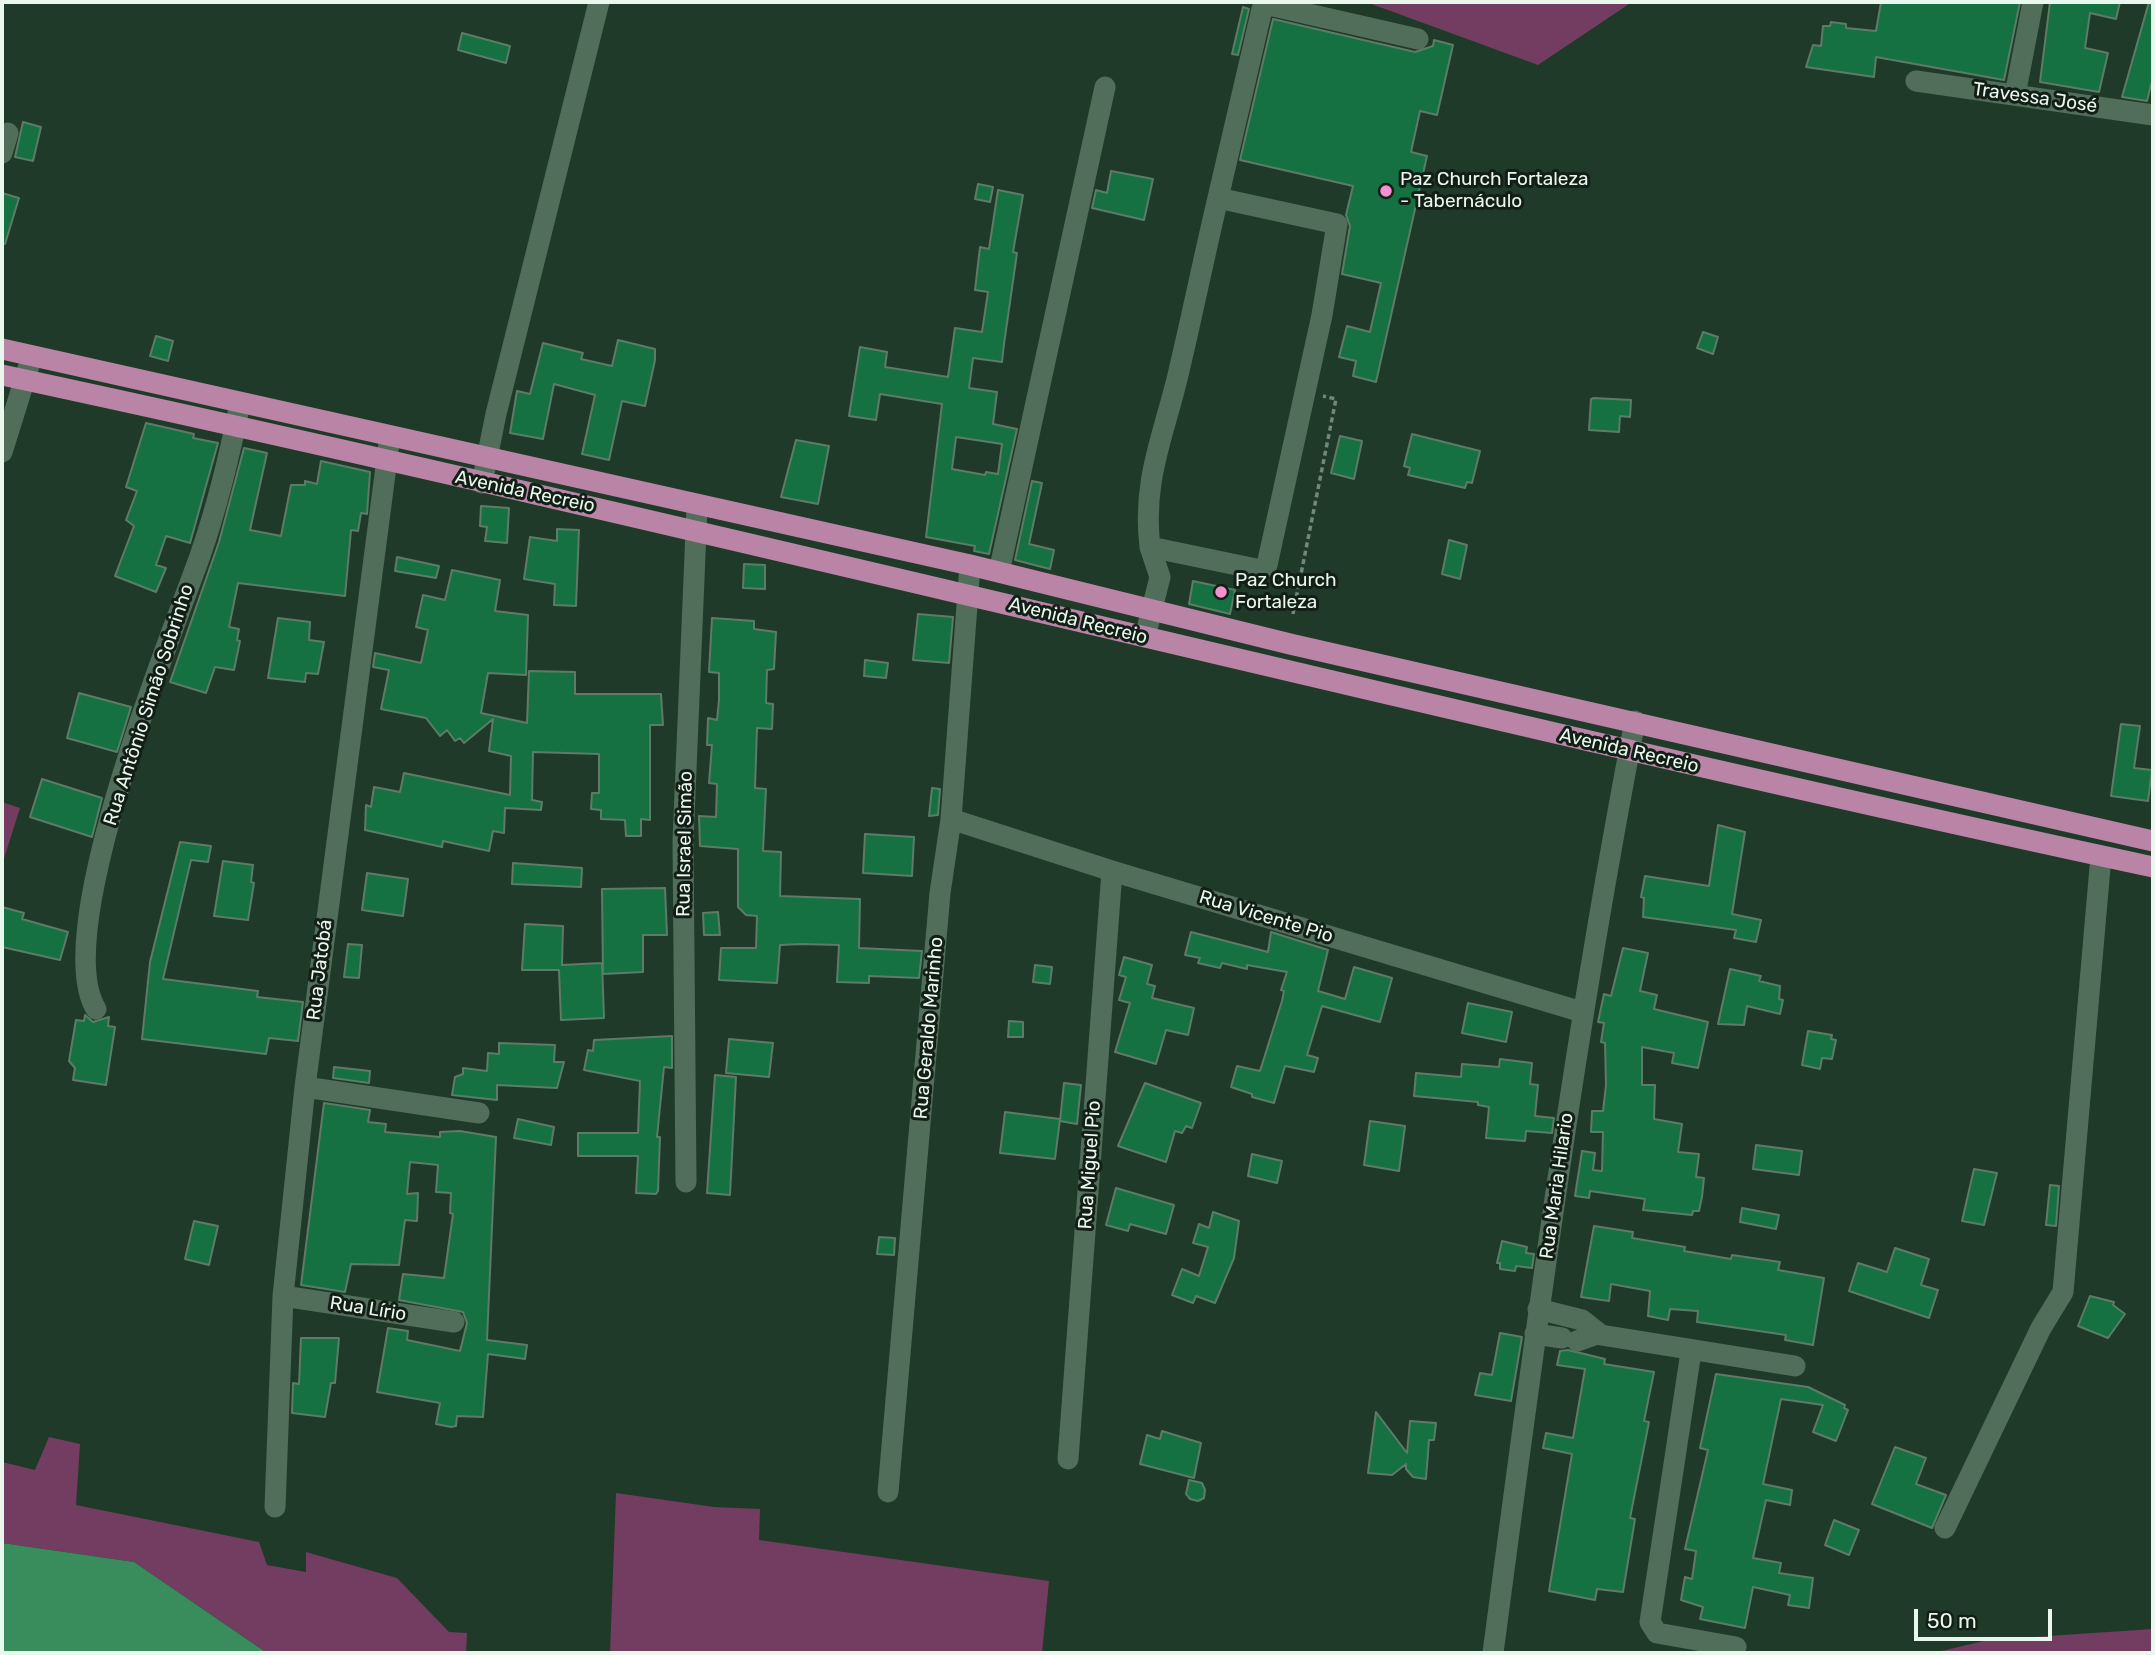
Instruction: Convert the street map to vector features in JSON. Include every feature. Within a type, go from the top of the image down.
[{"type":"main road","name":"Avenida Recreio","points":[[2,349],[487,456],[697,507],[970,565],[1290,644],[2144,839]]},
{"type":"main road","name":"Avenida Recreio","points":[[2,375],[695,529],[1629,751],[2153,867]]},
{"type":"main road","points":[[1284,670],[1290,644]]},
{"type":"main road","points":[[2129,862],[2144,839]]},
{"type":"street","points":[[482,483],[598,2]]},
{"type":"street","points":[[2015,95],[2033,2]]},
{"type":"street","points":[[1145,637],[1160,577],[1150,547],[1146,514],[1152,469],[1179,372],[1262,9],[1269,5],[1418,39]]},
{"type":"street","name":"Travessa José","points":[[1916,81],[2153,115]]},
{"type":"street","points":[[999,572],[1104,88]]},
{"type":"street","points":[[1150,547],[1252,570],[1264,568],[1306,391],[1337,224],[1218,198]]},
{"type":"street","points":[[2,452],[32,356]]},
{"type":"street","name":"Rua Antônio Simão Sobrinho","points":[[96,1009],[87,987],[83,957],[97,866],[129,758],[200,555],[240,402]]},
{"type":"street","name":"Rua Jatobá","points":[[275,1507],[283,1296],[305,1087],[390,436]]},
{"type":"street","name":"Rua Israel Simão","points":[[687,1182],[683,841],[697,507]]},
{"type":"street","name":"Rua Geraldo Marinho","points":[[888,1492],[940,893],[951,819],[970,565]]},
{"type":"street","name":"Rua Maria Hilario","points":[[1493,1653],[1538,1309],[1582,1012],[1635,721]]},
{"type":"street","name":"Rua Vicente Pio","points":[[951,819],[1112,871],[1582,1012]]},
{"type":"street","points":[[1945,1528],[2041,1328],[2063,1292],[2101,856]]},
{"type":"street","name":"Rua Miguel Pio","points":[[1068,1459],[1112,871]]},
{"type":"street","points":[[305,1087],[478,1113]]},
{"type":"street","name":"Rua Lírio","points":[[283,1296],[454,1322]]},
{"type":"street","points":[[1538,1309],[1582,1320],[1579,1338]]},
{"type":"street","points":[[1535,1334],[1795,1366]]},
{"type":"street","points":[[1690,1352],[1650,1622],[1657,1633],[1736,1647]]},
{"type":"path","points":[[1293,614],[1336,399],[1306,391]]},
{"type":"shaded area","points":[[1366,2],[1632,2],[1538,65]]},
{"type":"shaded area","points":[[2,802],[20,808],[2,865]]},
{"type":"shaded area","points":[[49,1437],[80,1444],[76,1505],[259,1542],[267,1565],[306,1572],[306,1552],[397,1578],[449,1632],[467,1633],[466,1653],[267,1653],[134,1562],[2,1543],[2,1462],[35,1470]]},
{"type":"shaded area","points":[[616,1493],[714,1507],[760,1509],[759,1540],[1049,1581],[1042,1653],[610,1653]]},
{"type":"shaded area","points":[[2,1543],[134,1562],[267,1653],[2,1653]]},
{"type":"shaded area","points":[[2153,1629],[2153,1653],[1933,1653],[1988,1640]]},
{"type":"building","points":[[1881,2],[2020,2],[2004,80],[1876,57],[1874,77],[1806,67],[1813,45],[1821,46],[1823,26],[1830,26],[1831,22],[1846,24],[1846,28],[1876,31]]},
{"type":"building","points":[[2050,2],[2120,2],[2116,19],[2090,13],[2085,48],[2108,53],[2099,92],[2040,82]]},
{"type":"building","points":[[2149,2],[2153,2],[2153,77],[2147,101],[2122,97]]},
{"type":"building","points":[[1243,7],[1249,9],[1238,55],[1232,54]]},
{"type":"building","name":"Paz Church Fortaleza - Tabernáculo","points":[[1273,19],[1415,52],[1433,46],[1434,40],[1453,45],[1437,115],[1420,111],[1411,152],[1427,156],[1376,382],[1353,376],[1356,361],[1339,357],[1347,326],[1370,332],[1381,283],[1342,274],[1350,226],[1346,215],[1353,186],[1240,160]]},
{"type":"building","points":[[462,33],[510,46],[506,63],[458,50]]},
{"type":"building","points":[[23,122],[41,127],[33,161],[15,157]]},
{"type":"building","points":[[1111,171],[1153,179],[1144,220],[1092,208],[1096,190],[1107,193]]},
{"type":"building","points":[[978,184],[993,187],[990,202],[975,199]]},
{"type":"building","points":[[998,190],[1023,195],[1013,252],[1017,253],[1002,362],[973,358],[969,388],[997,392],[993,424],[1017,429],[989,554],[974,551],[975,546],[926,537],[942,404],[880,394],[876,420],[849,416],[860,347],[887,352],[885,367],[948,377],[955,328],[982,332],[988,292],[975,290],[980,247],[989,249]],"holes":[[[956,437],[1002,444],[998,474],[986,472],[985,475],[952,469]]]},
{"type":"building","points":[[2,193],[19,198],[5,244],[2,243]]},
{"type":"building","points":[[1703,332],[1718,337],[1713,354],[1697,348]]},
{"type":"building","points":[[156,336],[173,341],[168,361],[150,356]]},
{"type":"building","points":[[618,340],[655,349],[655,360],[645,406],[622,401],[609,460],[582,454],[595,395],[554,384],[543,439],[510,433],[517,391],[530,394],[543,343],[583,353],[581,359],[612,366]]},
{"type":"building","points":[[1591,399],[1631,400],[1630,417],[1620,416],[1619,432],[1589,430]]},
{"type":"building","points":[[146,423],[194,434],[193,438],[218,443],[190,543],[166,536],[156,565],[166,568],[156,592],[115,576],[134,526],[126,520],[137,491],[126,487]]},
{"type":"building","points":[[1412,434],[1480,451],[1472,483],[1467,482],[1465,488],[1408,475],[1410,468],[1404,466]]},
{"type":"building","points":[[1340,436],[1362,441],[1354,479],[1331,473]]},
{"type":"building","points":[[796,440],[829,446],[818,504],[781,497]]},
{"type":"building","points":[[244,448],[267,453],[250,530],[281,536],[291,485],[305,485],[305,481],[317,484],[321,461],[370,472],[367,514],[361,513],[358,531],[351,530],[345,596],[238,583],[229,627],[239,629],[237,640],[240,641],[234,670],[215,667],[206,693],[170,682],[219,542]]},
{"type":"building","points":[[1032,481],[1042,483],[1029,544],[1054,550],[1050,569],[1015,560]]},
{"type":"building","points":[[481,506],[509,508],[507,543],[485,541],[487,527],[480,526]]},
{"type":"building","points":[[557,529],[579,530],[576,606],[554,605],[555,584],[524,579],[530,537],[557,541]]},
{"type":"building","points":[[1449,540],[1467,545],[1460,579],[1442,574]]},
{"type":"building","points":[[397,557],[439,566],[436,578],[395,571]]},
{"type":"building","points":[[744,564],[765,565],[765,589],[743,588]]},
{"type":"building","points":[[452,570],[500,580],[495,611],[528,615],[526,675],[488,673],[481,713],[527,723],[529,671],[575,672],[575,694],[661,694],[663,725],[650,725],[650,820],[641,819],[641,836],[626,836],[625,820],[601,819],[601,810],[591,809],[592,793],[599,793],[599,754],[533,752],[532,800],[542,802],[541,810],[505,808],[504,833],[493,831],[489,851],[443,841],[442,847],[365,830],[366,805],[371,807],[374,787],[400,792],[404,773],[510,795],[511,756],[489,751],[493,719],[464,743],[460,738],[455,741],[447,730],[440,736],[426,718],[381,709],[389,670],[373,667],[375,653],[421,663],[428,630],[416,627],[423,595],[445,600]]},
{"type":"building","points":[[1193,581],[1235,590],[1230,614],[1189,604]]},
{"type":"building","points":[[918,614],[953,617],[949,663],[913,660]]},
{"type":"building","points":[[278,618],[310,622],[309,640],[324,642],[318,674],[306,673],[305,682],[268,678]]},
{"type":"building","points":[[712,618],[754,621],[754,629],[776,632],[774,669],[767,670],[766,703],[773,704],[772,729],[757,728],[755,788],[766,789],[763,851],[781,852],[780,896],[860,899],[859,948],[922,951],[919,978],[869,976],[869,983],[837,982],[839,945],[802,944],[780,945],[777,983],[719,980],[721,948],[756,948],[757,916],[746,915],[738,907],[738,849],[700,846],[699,816],[716,817],[717,784],[709,783],[712,745],[707,745],[708,718],[717,720],[719,700],[719,673],[709,672]]},
{"type":"building","points":[[865,660],[888,663],[886,678],[864,676]]},
{"type":"building","points":[[79,693],[131,707],[117,752],[67,738]]},
{"type":"building","points":[[2121,724],[2140,726],[2134,768],[2152,770],[2148,801],[2111,796]]},
{"type":"building","points":[[42,779],[102,798],[92,837],[30,817]]},
{"type":"building","points":[[932,788],[940,789],[938,815],[929,816]]},
{"type":"building","points":[[1718,825],[1745,832],[1732,914],[1761,920],[1756,942],[1734,938],[1736,930],[1643,917],[1644,898],[1641,897],[1645,876],[1709,886]]},
{"type":"building","points":[[865,834],[914,837],[912,876],[863,873]]},
{"type":"building","points":[[180,842],[211,846],[208,862],[191,860],[163,979],[258,991],[257,997],[303,1002],[298,1041],[269,1038],[266,1054],[142,1039],[150,962]]},
{"type":"building","points":[[223,861],[253,865],[251,882],[254,883],[248,920],[214,916]]},
{"type":"building","points":[[513,863],[582,868],[581,887],[512,884]]},
{"type":"building","points":[[367,873],[408,879],[403,916],[362,910]]},
{"type":"building","points":[[665,888],[667,935],[643,935],[643,972],[603,974],[602,889]]},
{"type":"building","points":[[2,907],[24,913],[22,919],[68,932],[60,960],[2,947]]},
{"type":"building","points":[[718,912],[720,935],[704,935],[703,913]]},
{"type":"building","points":[[525,924],[563,926],[562,965],[602,963],[604,1018],[561,1020],[559,970],[522,970]]},
{"type":"building","points":[[1191,932],[1268,952],[1271,932],[1328,950],[1318,991],[1345,999],[1354,967],[1392,978],[1380,1022],[1322,1006],[1307,1055],[1318,1058],[1314,1072],[1285,1066],[1274,1103],[1231,1087],[1237,1066],[1260,1071],[1282,1001],[1284,991],[1281,990],[1287,972],[1247,965],[1247,969],[1222,963],[1220,968],[1198,963],[1200,958],[1185,955]]},
{"type":"building","points":[[348,944],[362,945],[359,978],[344,977]]},
{"type":"building","points":[[1623,948],[1648,953],[1640,991],[1657,995],[1654,1009],[1708,1022],[1698,1068],[1672,1063],[1674,1053],[1642,1047],[1642,1085],[1655,1085],[1654,1119],[1682,1124],[1678,1152],[1699,1154],[1696,1177],[1704,1178],[1702,1197],[1699,1211],[1693,1211],[1692,1215],[1643,1210],[1645,1199],[1590,1191],[1589,1198],[1575,1196],[1582,1151],[1595,1153],[1593,1170],[1602,1171],[1603,1132],[1591,1132],[1592,1111],[1603,1111],[1606,1085],[1605,1043],[1601,1042],[1604,1023],[1598,1022],[1604,994],[1611,996]]},
{"type":"building","points":[[1124,957],[1152,965],[1147,984],[1155,986],[1152,998],[1194,1008],[1188,1035],[1166,1030],[1156,1064],[1115,1052],[1130,1003],[1119,1000],[1126,977],[1119,975]]},
{"type":"building","points":[[1035,965],[1052,967],[1050,984],[1033,982]]},
{"type":"building","points":[[1730,969],[1761,976],[1759,981],[1780,986],[1779,999],[1783,1000],[1780,1014],[1747,1006],[1744,1025],[1718,1024]]},
{"type":"building","points":[[1468,1003],[1512,1012],[1506,1042],[1462,1033]]},
{"type":"building","points":[[85,1015],[93,1022],[109,1017],[108,1026],[115,1027],[106,1085],[73,1080],[75,1068],[69,1061],[76,1020],[84,1021]]},
{"type":"building","points":[[1009,1021],[1023,1022],[1023,1037],[1008,1037]]},
{"type":"building","points":[[1808,1031],[1832,1035],[1831,1039],[1836,1040],[1832,1059],[1822,1058],[1820,1069],[1802,1065]]},
{"type":"building","points":[[672,1036],[672,1068],[664,1067],[657,1137],[660,1137],[658,1191],[656,1194],[636,1193],[638,1156],[578,1156],[578,1133],[638,1133],[640,1081],[584,1070],[588,1050],[593,1051],[594,1040]]},
{"type":"building","points":[[729,1039],[773,1043],[769,1077],[726,1073]]},
{"type":"building","points":[[499,1043],[555,1045],[554,1062],[564,1062],[557,1088],[497,1085],[497,1100],[452,1095],[455,1077],[463,1074],[463,1068],[487,1071],[488,1053],[499,1054]]},
{"type":"building","points":[[1500,1059],[1532,1063],[1530,1084],[1538,1085],[1535,1116],[1554,1118],[1552,1133],[1526,1131],[1525,1141],[1486,1138],[1489,1107],[1478,1105],[1478,1102],[1414,1096],[1416,1073],[1461,1077],[1462,1064],[1499,1067]]},
{"type":"building","points":[[334,1067],[370,1071],[369,1083],[333,1078]]},
{"type":"building","points":[[715,1075],[736,1077],[730,1195],[707,1193]]},
{"type":"building","points":[[1064,1083],[1081,1085],[1077,1124],[1060,1121]]},
{"type":"building","points":[[1145,1083],[1201,1103],[1192,1128],[1186,1126],[1182,1133],[1175,1131],[1166,1162],[1118,1146]]},
{"type":"building","points":[[324,1103],[370,1110],[368,1122],[386,1124],[385,1132],[440,1137],[440,1132],[460,1131],[496,1137],[487,1340],[527,1345],[525,1359],[488,1354],[483,1417],[457,1416],[456,1426],[451,1427],[436,1424],[440,1403],[377,1392],[388,1328],[408,1331],[407,1340],[460,1351],[467,1323],[463,1312],[399,1300],[403,1274],[444,1278],[453,1214],[450,1213],[451,1193],[436,1192],[438,1165],[410,1162],[407,1194],[418,1193],[417,1221],[405,1220],[399,1265],[351,1264],[345,1292],[301,1285]]},
{"type":"building","points":[[1005,1112],[1060,1119],[1055,1159],[1000,1153]]},
{"type":"building","points":[[518,1119],[554,1127],[551,1145],[514,1138]]},
{"type":"building","points":[[1370,1121],[1405,1126],[1399,1171],[1364,1165]]},
{"type":"building","points":[[1756,1145],[1802,1151],[1799,1175],[1753,1169]]},
{"type":"building","points":[[1252,1154],[1282,1161],[1277,1183],[1248,1176]]},
{"type":"building","points":[[1974,1169],[1997,1173],[1984,1225],[1962,1221]]},
{"type":"building","points":[[2050,1185],[2059,1186],[2056,1226],[2046,1225]]},
{"type":"building","points":[[1116,1188],[1174,1205],[1166,1234],[1130,1224],[1128,1231],[1106,1225]]},
{"type":"building","points":[[1742,1208],[1779,1215],[1776,1229],[1740,1222]]},
{"type":"building","points":[[1213,1212],[1239,1221],[1234,1258],[1215,1303],[1196,1296],[1193,1303],[1172,1295],[1182,1269],[1199,1276],[1208,1247],[1193,1243],[1199,1224],[1209,1228]]},
{"type":"building","points":[[194,1221],[218,1226],[209,1265],[185,1259]]},
{"type":"building","points":[[1594,1226],[1633,1232],[1632,1238],[1685,1247],[1684,1251],[1731,1259],[1732,1255],[1780,1262],[1778,1270],[1824,1278],[1813,1345],[1785,1340],[1786,1335],[1697,1322],[1698,1311],[1670,1309],[1668,1320],[1648,1316],[1650,1291],[1611,1284],[1609,1301],[1581,1297]]},
{"type":"building","points":[[879,1237],[895,1238],[894,1255],[877,1254]]},
{"type":"building","points":[[1502,1241],[1527,1247],[1526,1253],[1534,1254],[1532,1268],[1516,1266],[1515,1271],[1500,1269],[1500,1263],[1497,1263]]},
{"type":"building","points":[[1895,1248],[1929,1259],[1921,1285],[1938,1290],[1929,1318],[1849,1291],[1858,1263],[1887,1272]]},
{"type":"building","points":[[2090,1296],[2114,1302],[2113,1305],[2125,1314],[2108,1338],[2078,1326]]},
{"type":"building","points":[[1500,1333],[1522,1337],[1511,1401],[1475,1395],[1480,1373],[1492,1375]]},
{"type":"building","points":[[301,1338],[339,1338],[335,1383],[331,1383],[325,1417],[292,1413],[293,1383],[299,1384]]},
{"type":"building","points":[[1568,1350],[1605,1359],[1604,1364],[1654,1372],[1644,1421],[1649,1422],[1630,1518],[1635,1519],[1623,1592],[1597,1589],[1595,1600],[1549,1591],[1572,1454],[1543,1448],[1546,1433],[1573,1438],[1585,1369],[1557,1365],[1560,1351]]},
{"type":"building","points":[[1716,1374],[1808,1387],[1845,1405],[1844,1408],[1848,1410],[1836,1441],[1813,1432],[1823,1405],[1781,1399],[1763,1484],[1792,1490],[1790,1505],[1766,1500],[1753,1558],[1781,1563],[1779,1573],[1813,1578],[1809,1608],[1788,1605],[1790,1595],[1753,1587],[1745,1628],[1700,1619],[1703,1607],[1681,1600],[1685,1577],[1692,1579],[1696,1551],[1685,1549],[1708,1450],[1700,1448]]},
{"type":"building","points":[[1376,1412],[1407,1453],[1410,1421],[1436,1423],[1434,1440],[1429,1440],[1426,1479],[1413,1477],[1406,1469],[1406,1464],[1392,1475],[1368,1473]]},
{"type":"building","points":[[1162,1431],[1201,1443],[1194,1478],[1140,1464],[1147,1435],[1160,1439]]},
{"type":"building","points":[[1895,1447],[1926,1458],[1916,1484],[1946,1495],[1932,1528],[1872,1504]]},
{"type":"building","points":[[1189,1480],[1202,1483],[1204,1498],[1198,1501],[1190,1499],[1186,1494]]},
{"type":"building","points":[[1834,1520],[1859,1530],[1849,1555],[1825,1545]]},
{"type":"place","name":"Paz Church Fortaleza - Tabernáculo","points":[[1386,191]]},
{"type":"place","name":"Paz Church Fortaleza","points":[[1221,592]]}]
